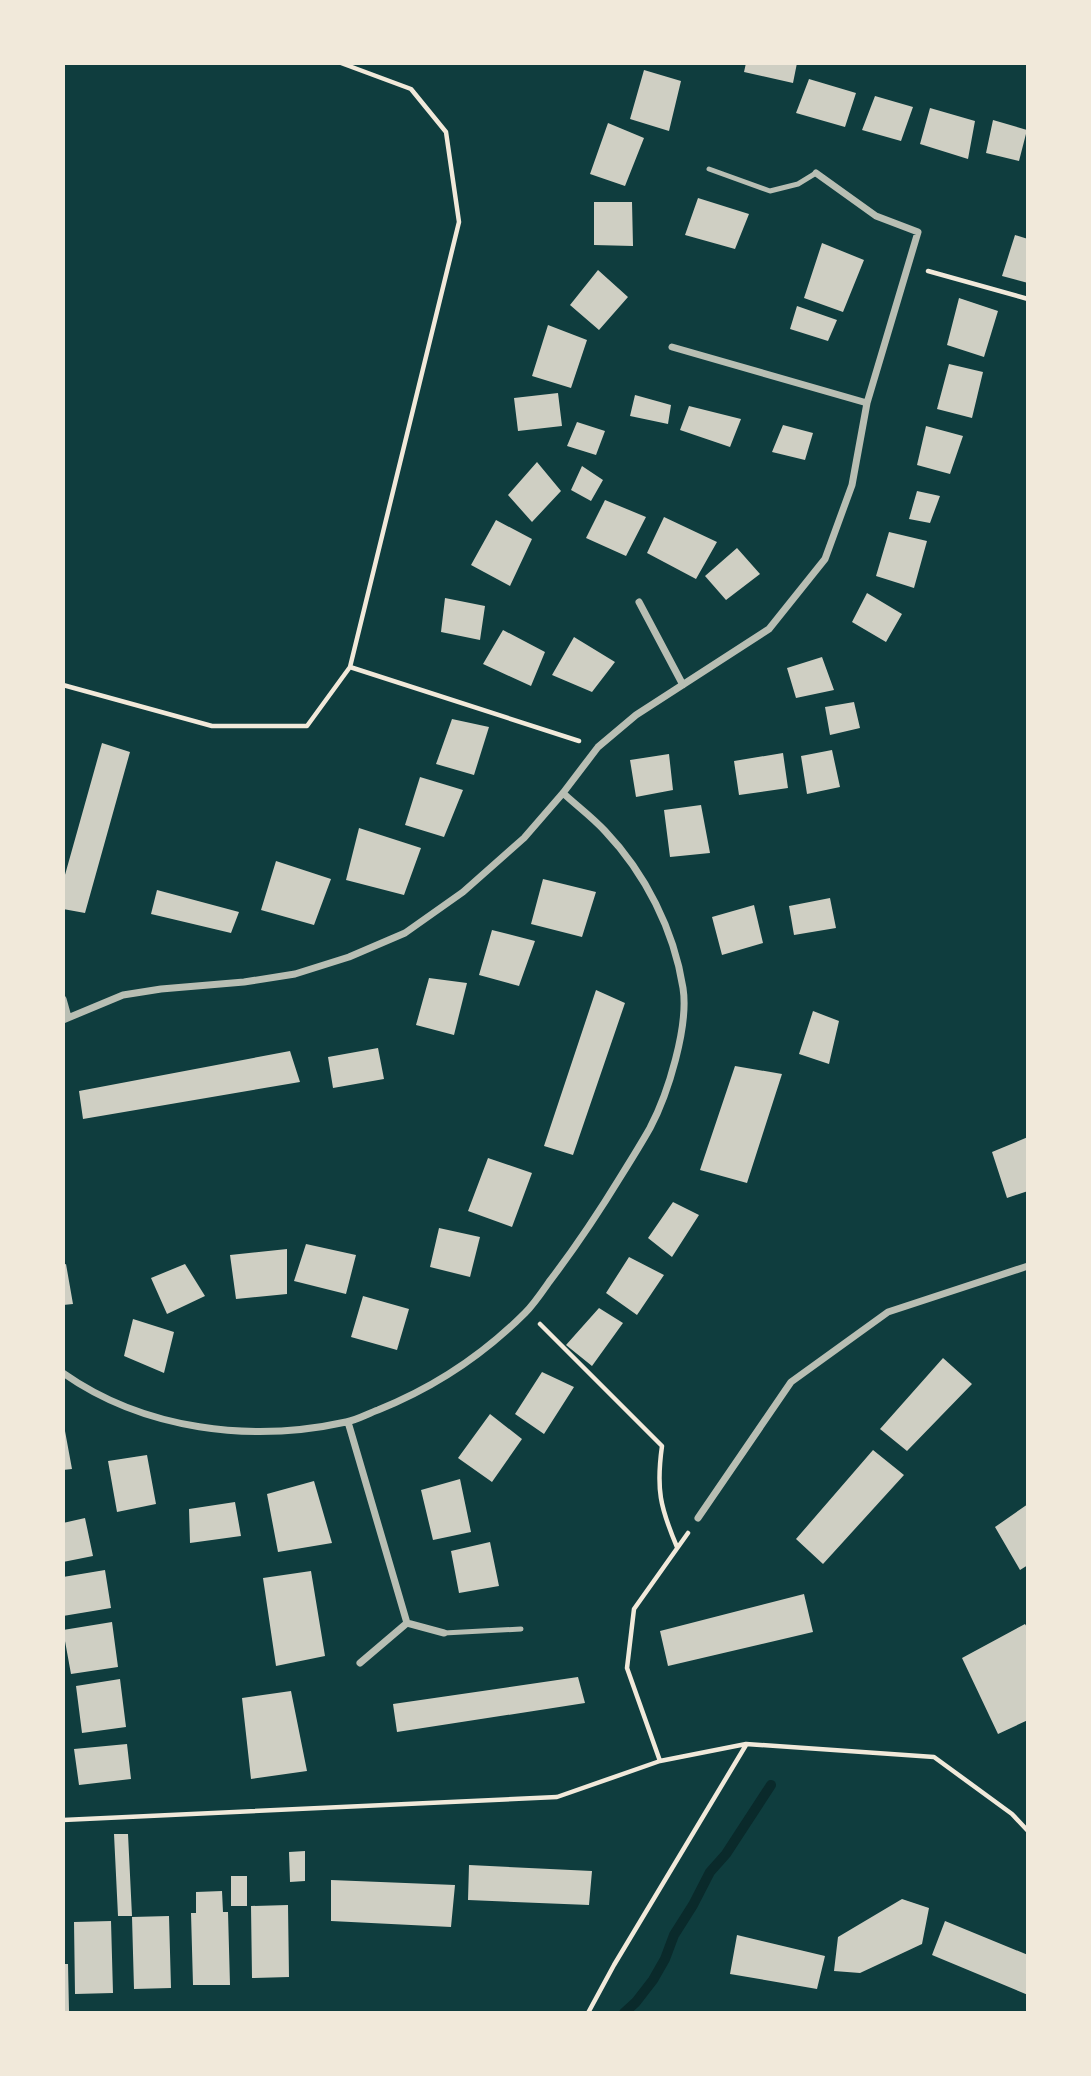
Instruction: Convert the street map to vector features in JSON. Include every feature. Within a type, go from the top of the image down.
[{"type":"street","points":[[63,999],[66,1018],[123,995],[295,974],[349,957],[405,933],[463,892],[524,838],[598,747],[636,715],[769,629],[825,559],[852,485],[867,403],[918,232],[876,216],[816,173]]},
{"type":"street","points":[[671,346],[867,403]]},
{"type":"street","points":[[639,602],[682,685]]},
{"type":"street","points":[[63,1373],[119,1405],[159,1419],[211,1429],[272,1430],[348,1422],[399,1402],[462,1366],[527,1311],[607,1199],[651,1126],[673,1068],[682,1028],[683,991],[675,956],[660,913],[644,881],[604,830],[563,793]]},
{"type":"street","points":[[698,1518],[791,1382],[888,1312],[1028,1266]]},
{"type":"street","points":[[348,1422],[407,1623]]},
{"type":"street","points":[[407,1623],[444,1633]]},
{"type":"street","points":[[360,1663],[407,1623]]},
{"type":"lane","points":[[709,169],[770,191],[799,184],[816,173]]},
{"type":"lane","points":[[444,1633],[521,1629]]},
{"type":"path","points":[[63,685],[212,726],[307,726],[351,667],[459,222],[446,132],[411,89],[341,63]]},
{"type":"path","points":[[908,266],[1028,299]]},
{"type":"path","points":[[351,667],[598,747]]},
{"type":"path","points":[[527,1311],[662,1446],[657,1478],[662,1508],[677,1547]]},
{"type":"path","points":[[660,1761],[627,1668],[634,1609],[698,1518]]},
{"type":"path","points":[[587,2013],[746,1744]]},
{"type":"path","points":[[63,1820],[557,1797],[660,1761],[746,1744],[934,1757],[1012,1814],[1028,1831]]},
{"type":"building","points":[[746,63],[797,63],[793,83],[744,72]]},
{"type":"building","points":[[644,70],[681,81],[669,131],[630,119]]},
{"type":"building","points":[[809,79],[856,93],[845,127],[796,113]]},
{"type":"building","points":[[875,96],[913,107],[901,141],[862,130]]},
{"type":"building","points":[[930,108],[975,121],[968,159],[920,144]]},
{"type":"building","points":[[993,120],[1027,130],[1019,161],[986,153]]},
{"type":"building","points":[[608,123],[644,138],[625,186],[590,174]]},
{"type":"building","points":[[698,198],[749,214],[735,249],[685,235]]},
{"type":"building","points":[[594,202],[632,202],[633,246],[594,245]]},
{"type":"building","points":[[1015,235],[1028,239],[1028,283],[1002,276]]},
{"type":"building","points":[[822,243],[864,260],[843,312],[804,298]]},
{"type":"building","points":[[598,270],[628,297],[599,330],[570,305]]},
{"type":"building","points":[[959,298],[998,311],[984,357],[947,345]]},
{"type":"building","points":[[797,306],[837,320],[828,341],[790,329]]},
{"type":"building","points":[[548,325],[587,340],[571,388],[532,376]]},
{"type":"building","points":[[949,364],[983,372],[972,418],[937,409]]},
{"type":"building","points":[[558,393],[562,426],[518,431],[514,398]]},
{"type":"building","points":[[635,395],[671,405],[668,424],[630,416]]},
{"type":"building","points":[[689,406],[741,419],[730,447],[680,430]]},
{"type":"building","points":[[577,422],[605,431],[596,455],[567,446]]},
{"type":"building","points":[[783,425],[813,433],[805,460],[772,452]]},
{"type":"building","points":[[926,426],[963,436],[950,474],[917,465]]},
{"type":"building","points":[[537,462],[561,491],[532,522],[508,495]]},
{"type":"building","points":[[582,466],[603,480],[591,501],[571,490]]},
{"type":"building","points":[[917,491],[940,496],[930,523],[909,519]]},
{"type":"building","points":[[605,500],[646,517],[626,556],[586,538]]},
{"type":"building","points":[[664,517],[717,542],[696,579],[647,553]]},
{"type":"building","points":[[496,520],[532,539],[510,586],[471,565]]},
{"type":"building","points":[[889,532],[927,541],[914,588],[876,576]]},
{"type":"building","points":[[737,548],[760,574],[726,600],[705,576]]},
{"type":"building","points":[[867,593],[902,614],[886,642],[852,622]]},
{"type":"building","points":[[445,598],[485,606],[480,640],[441,632]]},
{"type":"building","points":[[503,630],[545,652],[531,686],[483,664]]},
{"type":"building","points":[[574,637],[615,662],[592,692],[552,675]]},
{"type":"building","points":[[822,657],[834,690],[796,698],[787,668]]},
{"type":"building","points":[[854,702],[860,728],[830,735],[825,707]]},
{"type":"building","points":[[452,719],[489,727],[474,775],[436,764]]},
{"type":"building","points":[[102,743],[130,752],[85,913],[63,909],[63,882]]},
{"type":"building","points":[[832,750],[840,787],[807,794],[801,756]]},
{"type":"building","points":[[783,753],[788,788],[739,795],[734,761]]},
{"type":"building","points":[[669,754],[673,790],[636,797],[630,760]]},
{"type":"building","points":[[420,777],[463,790],[444,837],[405,825]]},
{"type":"building","points":[[701,805],[710,853],[670,857],[664,810]]},
{"type":"building","points":[[359,828],[421,848],[404,895],[346,880]]},
{"type":"building","points":[[276,861],[331,879],[314,925],[261,910]]},
{"type":"building","points":[[543,879],[596,892],[582,937],[531,924]]},
{"type":"building","points":[[157,890],[239,912],[231,933],[151,914]]},
{"type":"building","points":[[830,898],[836,928],[794,935],[789,906]]},
{"type":"building","points":[[754,905],[763,943],[722,955],[712,917]]},
{"type":"building","points":[[492,930],[535,941],[519,986],[479,975]]},
{"type":"building","points":[[429,978],[467,983],[454,1035],[416,1025]]},
{"type":"building","points":[[596,990],[625,1003],[573,1155],[544,1146]]},
{"type":"building","points":[[813,1011],[839,1021],[829,1064],[799,1054]]},
{"type":"building","points":[[378,1048],[384,1079],[333,1088],[328,1057]]},
{"type":"building","points":[[290,1051],[300,1082],[83,1119],[79,1091]]},
{"type":"building","points":[[735,1066],[782,1074],[747,1183],[700,1170]]},
{"type":"building","points":[[1028,1137],[1028,1191],[1007,1198],[992,1152]]},
{"type":"building","points":[[488,1158],[532,1173],[512,1227],[468,1211]]},
{"type":"building","points":[[673,1202],[699,1215],[672,1257],[648,1238]]},
{"type":"building","points":[[439,1228],[480,1237],[470,1277],[430,1267]]},
{"type":"building","points":[[306,1244],[356,1255],[346,1294],[294,1281]]},
{"type":"building","points":[[287,1249],[287,1294],[236,1299],[230,1255]]},
{"type":"building","points":[[629,1257],[664,1275],[637,1315],[606,1293]]},
{"type":"building","points":[[66,1264],[73,1304],[63,1305],[63,1265]]},
{"type":"building","points":[[185,1264],[205,1296],[167,1314],[151,1278]]},
{"type":"building","points":[[363,1296],[409,1309],[397,1350],[351,1337]]},
{"type":"building","points":[[599,1308],[623,1323],[592,1366],[566,1345]]},
{"type":"building","points":[[133,1319],[174,1332],[164,1373],[124,1356]]},
{"type":"building","points":[[943,1358],[972,1384],[907,1451],[880,1429]]},
{"type":"building","points":[[542,1372],[574,1387],[544,1434],[515,1414]]},
{"type":"building","points":[[490,1414],[522,1439],[492,1482],[458,1458]]},
{"type":"building","points":[[65,1431],[72,1469],[63,1470]]},
{"type":"building","points":[[873,1450],[904,1475],[823,1564],[796,1539]]},
{"type":"building","points":[[147,1455],[156,1504],[117,1512],[108,1461]]},
{"type":"building","points":[[460,1479],[471,1532],[433,1540],[421,1490]]},
{"type":"building","points":[[314,1481],[332,1543],[278,1552],[267,1494]]},
{"type":"building","points":[[235,1502],[241,1536],[190,1543],[189,1509]]},
{"type":"building","points":[[1028,1504],[1028,1565],[1020,1570],[995,1527]]},
{"type":"building","points":[[85,1518],[93,1556],[63,1562],[63,1523]]},
{"type":"building","points":[[490,1542],[499,1586],[459,1593],[451,1551]]},
{"type":"building","points":[[105,1570],[111,1608],[63,1616],[63,1577]]},
{"type":"building","points":[[311,1571],[325,1656],[276,1666],[263,1578]]},
{"type":"building","points":[[804,1594],[813,1632],[668,1666],[660,1631]]},
{"type":"building","points":[[112,1622],[118,1667],[71,1674],[63,1630]]},
{"type":"building","points":[[1025,1624],[1028,1629],[1028,1720],[998,1734],[962,1658]]},
{"type":"building","points":[[578,1677],[585,1703],[397,1732],[393,1704]]},
{"type":"building","points":[[120,1679],[126,1727],[82,1733],[76,1686]]},
{"type":"building","points":[[291,1691],[307,1771],[251,1779],[242,1698]]},
{"type":"building","points":[[127,1744],[131,1779],[79,1785],[74,1749]]},
{"type":"building","points":[[114,1834],[128,1834],[132,1916],[118,1916]]},
{"type":"building","points":[[305,1851],[305,1881],[290,1882],[289,1852]]},
{"type":"building","points":[[469,1865],[592,1871],[589,1905],[468,1900]]},
{"type":"building","points":[[231,1876],[247,1876],[247,1906],[231,1906]]},
{"type":"building","points":[[331,1880],[455,1885],[451,1927],[331,1921]]},
{"type":"building","points":[[222,1891],[223,1912],[228,1912],[230,1985],[193,1985],[191,1913],[196,1913],[196,1892]]},
{"type":"building","points":[[902,1899],[929,1908],[922,1944],[860,1973],[834,1971],[838,1937]]},
{"type":"building","points":[[288,1905],[289,1977],[252,1978],[251,1906]]},
{"type":"building","points":[[169,1916],[171,1988],[134,1989],[132,1917]]},
{"type":"building","points":[[111,1921],[113,1993],[75,1994],[74,1922]]},
{"type":"building","points":[[945,1921],[1028,1955],[1028,1995],[932,1955]]},
{"type":"building","points":[[737,1935],[825,1956],[817,1989],[730,1974]]},
{"type":"building","points":[[63,1964],[68,1964],[69,2011],[63,2011]]},
{"type":"waterway","points":[[624,2013],[653,1980],[674,1935],[710,1872],[726,1854],[771,1785]]}]
